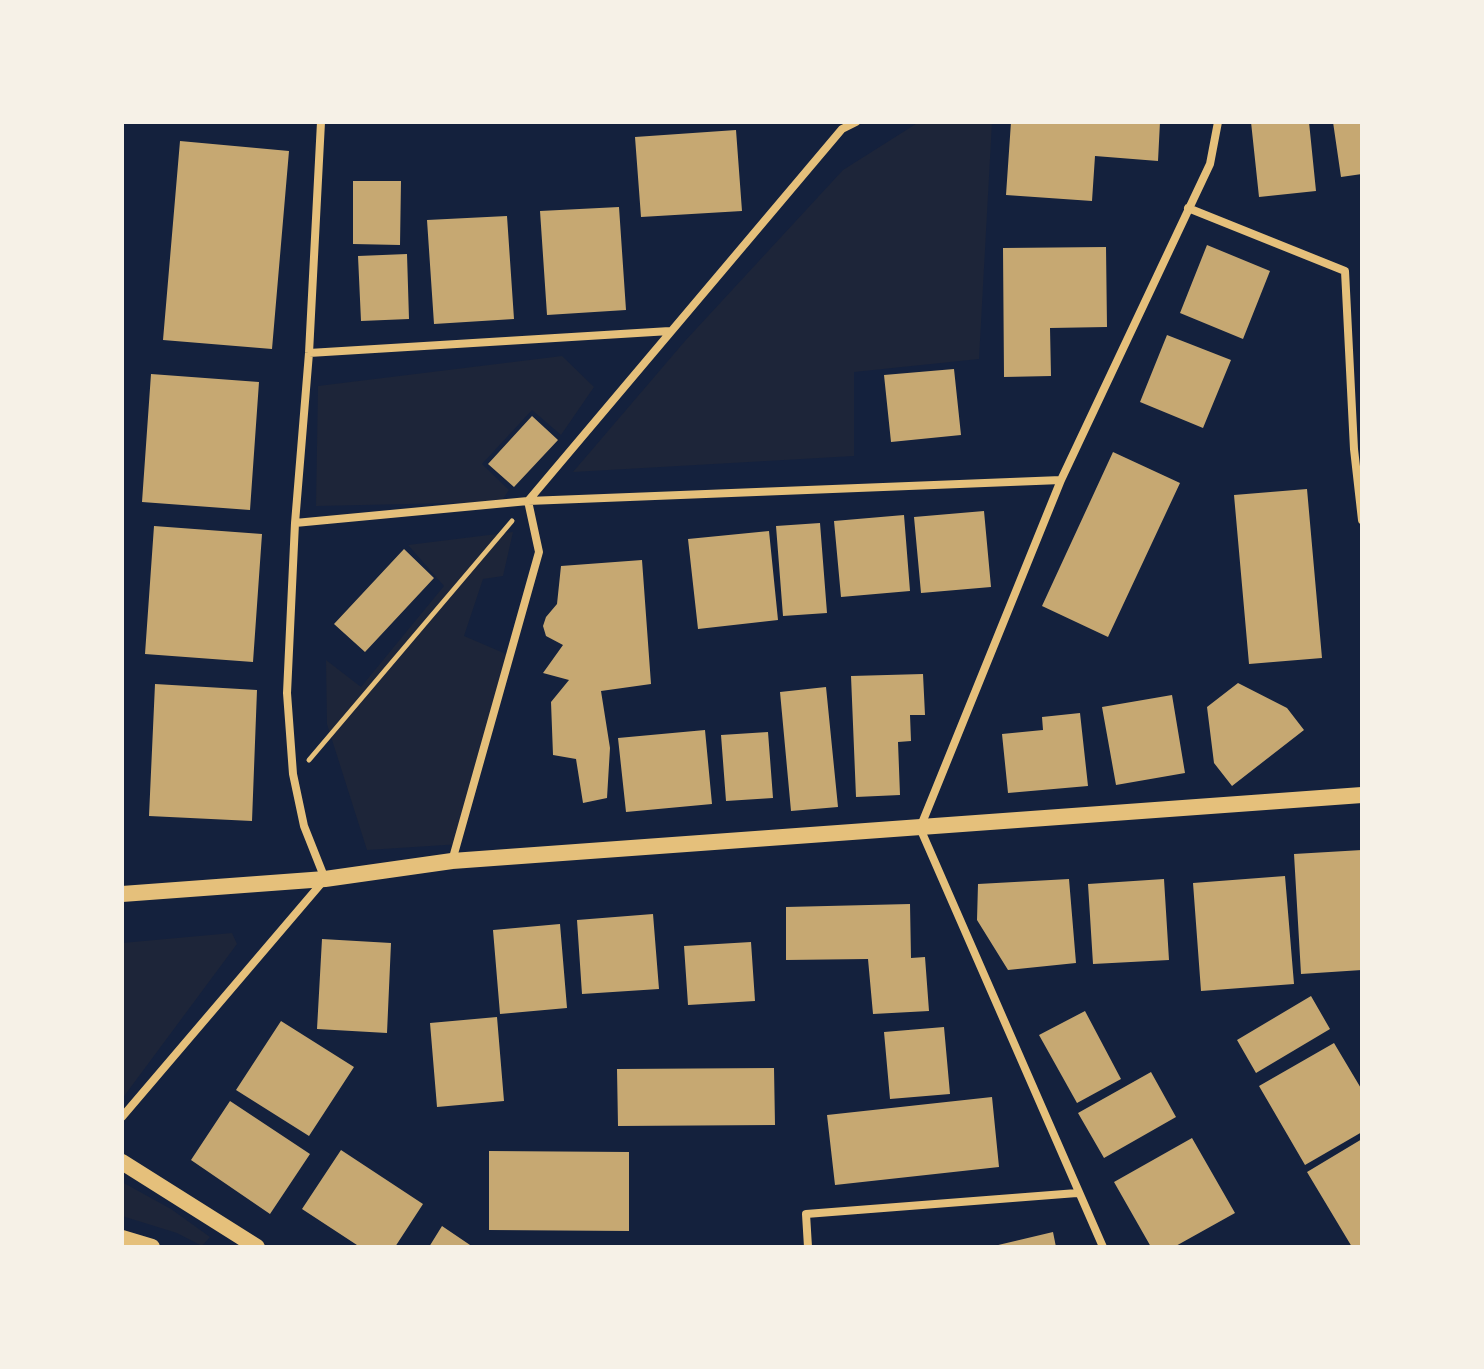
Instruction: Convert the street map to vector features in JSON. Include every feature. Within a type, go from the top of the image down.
[{"type":"main road","points":[[122,894],[325,879],[452,861],[1362,795]]},
{"type":"main road","points":[[122,1162],[257,1247]]},
{"type":"main road","points":[[122,1238],[152,1247]]},
{"type":"street","points":[[122,1117],[325,879],[304,826],[293,774],[287,693],[321,122]]},
{"type":"street","points":[[528,501],[842,126],[856,122]]},
{"type":"street","points":[[1103,1247],[920,828],[1061,480],[1210,164],[1218,122]]},
{"type":"street","points":[[1188,208],[1345,271],[1362,520]]},
{"type":"street","points":[[309,353],[670,331]]},
{"type":"street","points":[[295,523],[528,501],[1061,480]]},
{"type":"street","points":[[452,861],[539,552],[528,501]]},
{"type":"street","points":[[808,1247],[806,1214],[1077,1193]]},
{"type":"path","points":[[293,774],[319,751],[528,501]]},
{"type":"shaded area","points":[[919,122],[992,122],[979,359],[854,372],[854,456],[573,472],[685,341],[843,170]]},
{"type":"shaded area","points":[[562,356],[594,387],[561,435],[532,410],[482,464],[509,490],[501,502],[316,506],[318,386]]},
{"type":"shaded area","points":[[513,532],[503,576],[483,579],[464,636],[513,657],[461,844],[367,850],[327,724],[326,660],[361,687],[444,586],[408,545]]},
{"type":"shaded area","points":[[232,933],[237,944],[122,1099],[122,943]]},
{"type":"shaded area","points":[[122,1182],[171,1209],[210,1237],[202,1246],[177,1233],[122,1216]]},
{"type":"building","points":[[1011,122],[1160,122],[1158,161],[1095,156],[1092,201],[1006,195]]},
{"type":"building","points":[[1251,122],[1309,122],[1316,191],[1259,197]]},
{"type":"building","points":[[1333,122],[1362,122],[1362,174],[1341,177]]},
{"type":"building","points":[[736,130],[742,211],[641,217],[635,137]]},
{"type":"building","points":[[180,141],[289,151],[272,349],[163,340]]},
{"type":"building","points":[[353,181],[401,181],[400,245],[353,244]]},
{"type":"building","points":[[619,207],[626,310],[547,315],[540,211]]},
{"type":"building","points":[[507,216],[514,319],[434,324],[427,220]]},
{"type":"building","points":[[1207,245],[1270,271],[1243,339],[1180,313]]},
{"type":"building","points":[[1106,247],[1107,327],[1050,328],[1051,376],[1004,377],[1003,248]]},
{"type":"building","points":[[407,254],[409,319],[361,321],[358,256]]},
{"type":"building","points":[[1167,335],[1231,360],[1203,428],[1140,402]]},
{"type":"building","points":[[954,369],[961,435],[891,442],[884,375]]},
{"type":"building","points":[[151,374],[259,382],[250,510],[142,502]]},
{"type":"building","points":[[532,416],[558,440],[514,487],[488,464]]},
{"type":"building","points":[[1113,452],[1180,483],[1108,637],[1042,606]]},
{"type":"building","points":[[1307,489],[1322,658],[1249,664],[1234,495]]},
{"type":"building","points":[[984,511],[991,587],[921,593],[914,517]]},
{"type":"building","points":[[904,515],[910,591],[841,597],[834,521]]},
{"type":"building","points":[[820,523],[827,613],[783,616],[776,526]]},
{"type":"building","points":[[154,526],[262,534],[253,662],[145,654]]},
{"type":"building","points":[[769,531],[778,620],[698,629],[688,539]]},
{"type":"building","points":[[404,549],[434,578],[365,652],[334,624]]},
{"type":"building","points":[[642,560],[651,684],[601,691],[610,748],[607,798],[583,803],[576,759],[553,755],[551,702],[569,680],[543,673],[563,645],[546,636],[543,626],[557,604],[561,566]]},
{"type":"building","points":[[923,674],[925,715],[910,715],[911,741],[898,742],[900,795],[856,797],[851,676]]},
{"type":"building","points":[[1238,683],[1287,708],[1304,730],[1232,786],[1214,763],[1207,707]]},
{"type":"building","points":[[155,684],[257,690],[252,821],[149,816]]},
{"type":"building","points":[[826,687],[838,807],[791,811],[780,692]]},
{"type":"building","points":[[1172,695],[1185,773],[1116,785],[1102,707]]},
{"type":"building","points":[[1080,713],[1088,786],[1008,793],[1002,734],[1043,730],[1042,717]]},
{"type":"building","points":[[705,730],[712,804],[626,812],[618,738]]},
{"type":"building","points":[[768,732],[773,798],[726,801],[721,735]]},
{"type":"building","points":[[1362,850],[1362,970],[1301,974],[1294,854]]},
{"type":"building","points":[[1285,876],[1294,984],[1201,991],[1193,883]]},
{"type":"building","points":[[1069,879],[1076,963],[1008,970],[977,920],[978,884]]},
{"type":"building","points":[[1164,879],[1169,960],[1093,964],[1088,884]]},
{"type":"building","points":[[910,904],[911,958],[925,957],[929,1011],[873,1014],[868,959],[786,960],[786,907]]},
{"type":"building","points":[[653,914],[659,989],[582,994],[577,920]]},
{"type":"building","points":[[560,924],[567,1008],[500,1014],[493,930]]},
{"type":"building","points":[[322,939],[391,943],[387,1033],[317,1029]]},
{"type":"building","points":[[751,942],[755,1001],[688,1005],[684,946]]},
{"type":"building","points":[[1311,996],[1330,1029],[1256,1073],[1237,1040]]},
{"type":"building","points":[[1085,1011],[1121,1079],[1077,1103],[1039,1035]]},
{"type":"building","points":[[497,1017],[504,1101],[437,1107],[430,1023]]},
{"type":"building","points":[[281,1021],[354,1067],[309,1136],[236,1090]]},
{"type":"building","points":[[944,1027],[950,1094],[890,1099],[884,1032]]},
{"type":"building","points":[[1334,1043],[1362,1090],[1362,1132],[1305,1165],[1259,1086]]},
{"type":"building","points":[[774,1068],[775,1125],[618,1126],[617,1069]]},
{"type":"building","points":[[1151,1072],[1176,1117],[1104,1158],[1078,1113]]},
{"type":"building","points":[[992,1097],[999,1167],[835,1185],[827,1115]]},
{"type":"building","points":[[230,1101],[310,1154],[270,1214],[191,1160]]},
{"type":"building","points":[[1192,1138],[1235,1213],[1174,1247],[1151,1247],[1114,1182]]},
{"type":"building","points":[[1362,1139],[1362,1247],[1352,1247],[1307,1172]]},
{"type":"building","points":[[341,1150],[423,1204],[395,1247],[360,1247],[302,1209]]},
{"type":"building","points":[[489,1151],[629,1152],[629,1231],[489,1230]]},
{"type":"building","points":[[442,1226],[473,1247],[429,1247]]},
{"type":"building","points":[[1053,1232],[1056,1247],[994,1247],[994,1246]]}]
